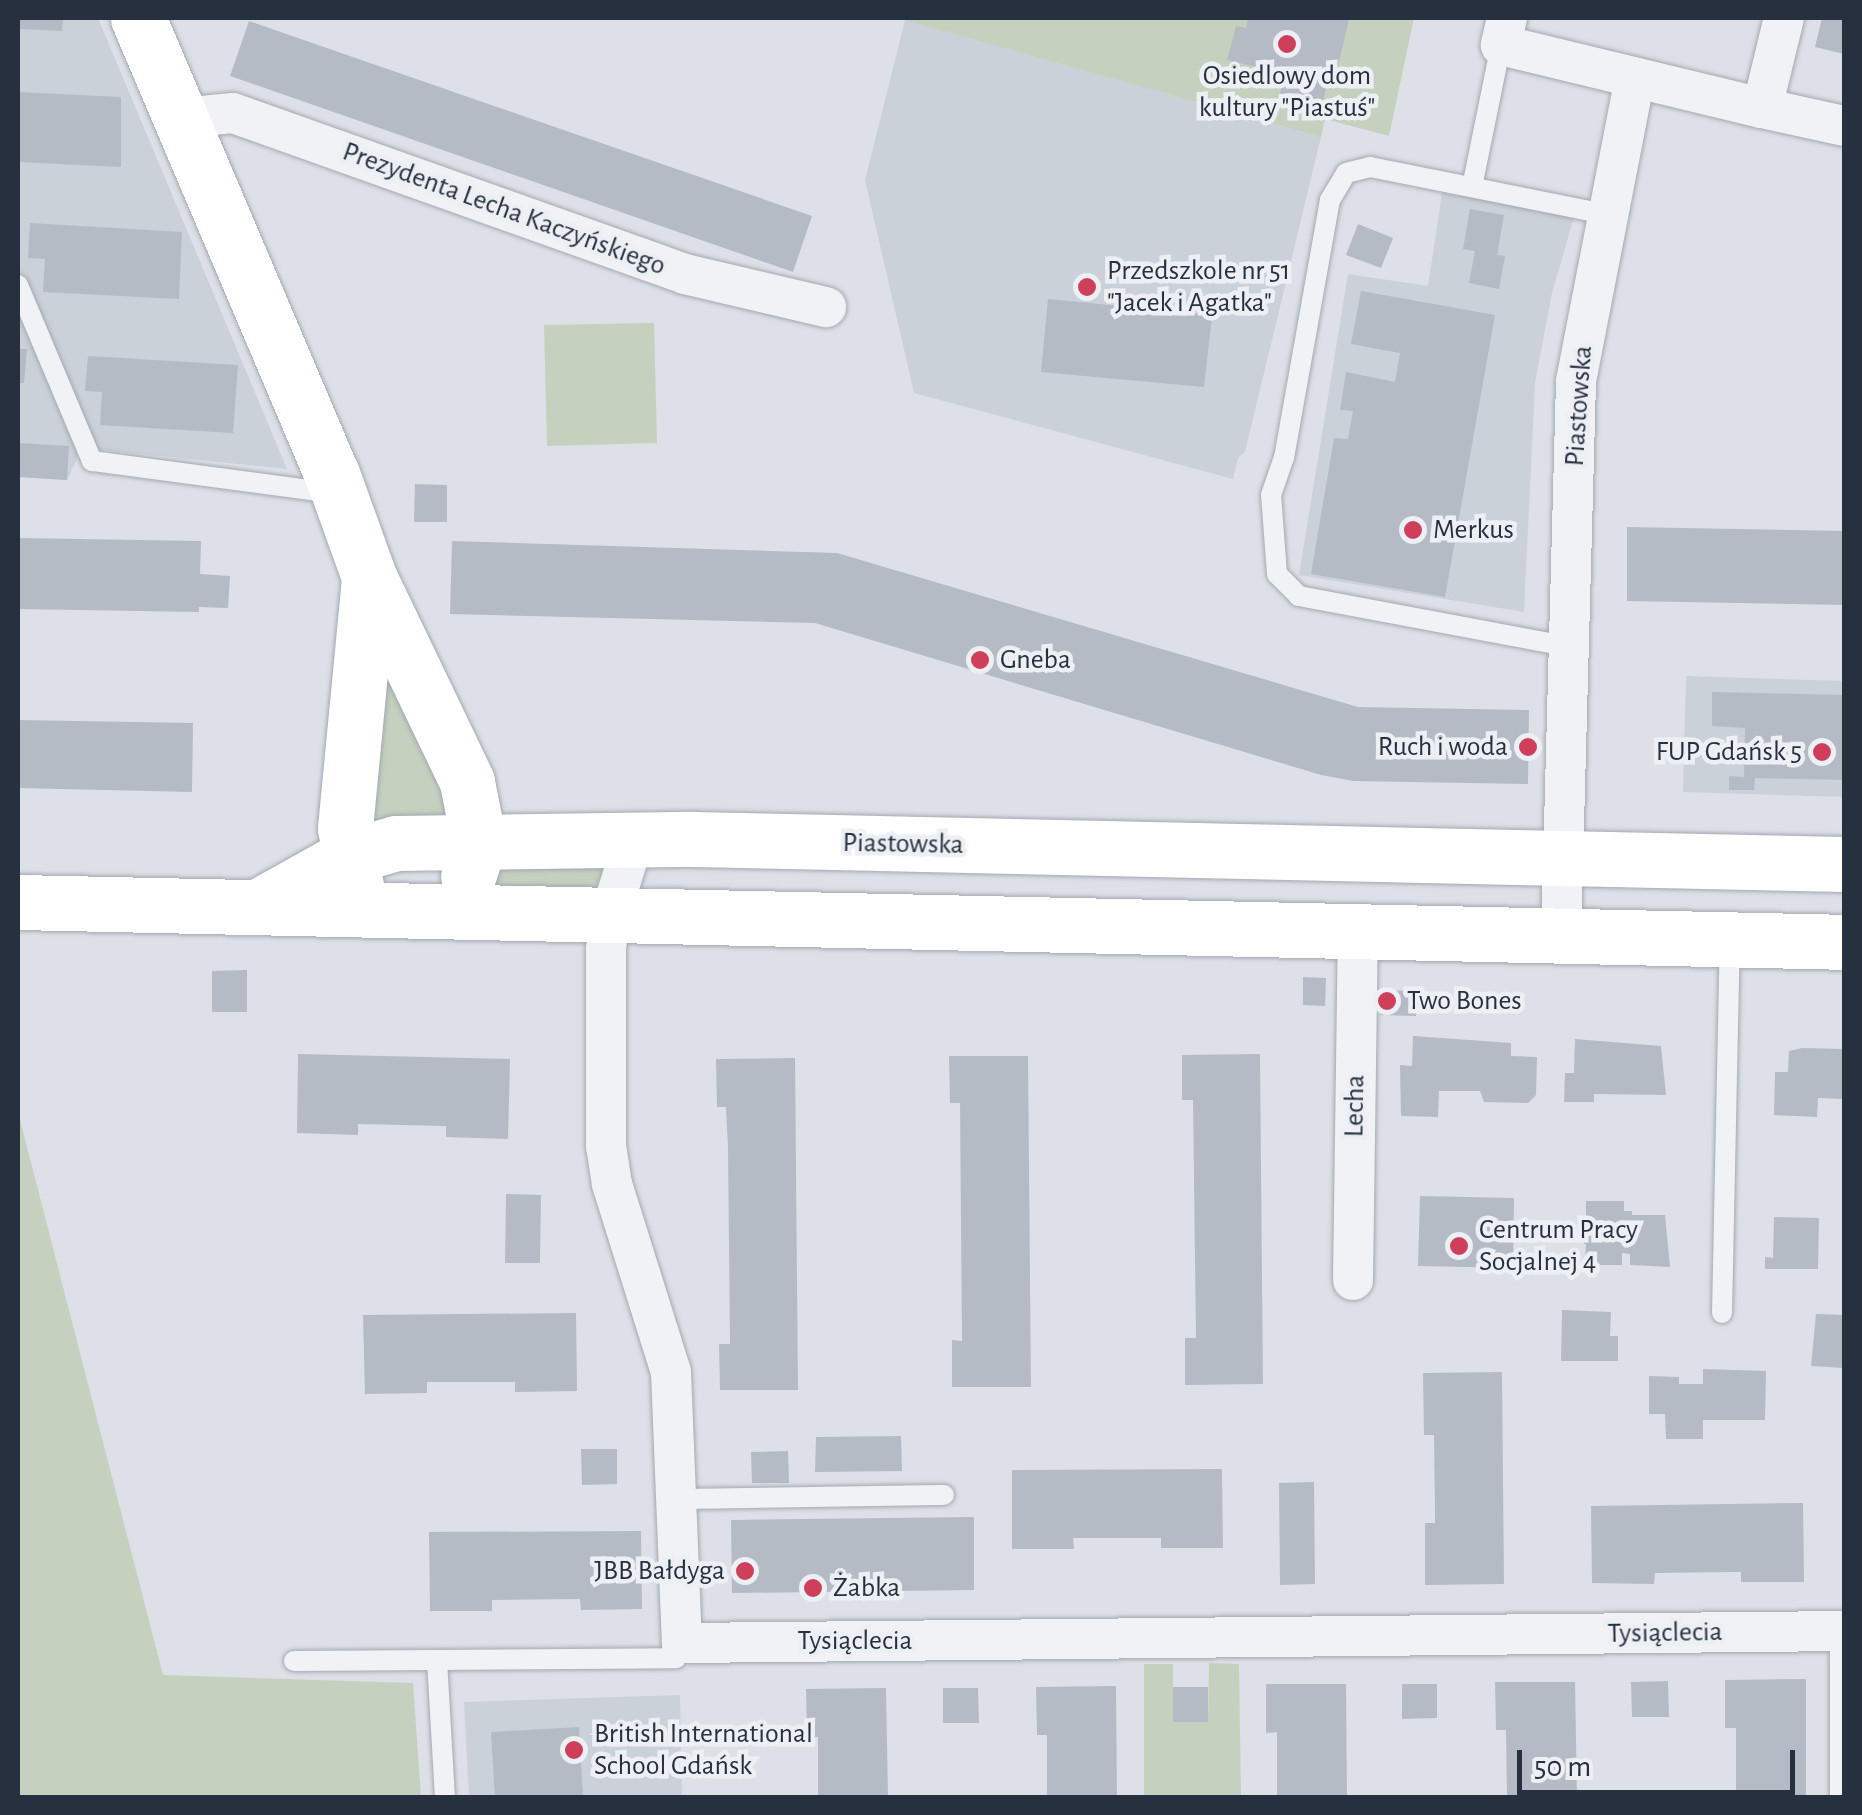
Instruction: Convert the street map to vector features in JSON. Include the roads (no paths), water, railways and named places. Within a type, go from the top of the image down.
[{"type":"street","points":[[138,18],[340,494],[370,576],[466,782],[479,843],[464,885],[444,912]]},
{"type":"street","points":[[1762,108],[1784,18]]},
{"type":"street","points":[[1504,31],[1635,78],[1844,126]]},
{"type":"street","name":"Piastowska","points":[[1561,936],[1576,382],[1635,78]]},
{"type":"street","name":"Prezydenta Lecha Kaczyńskiego","points":[[182,118],[233,113],[685,274],[826,307]]},
{"type":"street","points":[[363,910],[346,856],[347,780],[370,576]]},
{"type":"street","points":[[634,838],[610,916],[606,1146],[612,1184],[671,1372],[682,1643]]},
{"type":"street","name":"Piastowska","points":[[259,906],[346,856],[396,843],[634,838],[1844,864]]},
{"type":"street","points":[[18,902],[1844,942]]},
{"type":"street","name":"Lecha","points":[[1353,1280],[1358,932]]},
{"type":"street","name":"Tysiąclecia","points":[[682,1643],[1842,1632]]},
{"type":"lane","points":[[1472,187],[1504,31]]},
{"type":"lane","points":[[1571,647],[1299,596],[1278,574],[1272,495],[1284,458],[1330,200],[1346,173],[1370,168],[1606,214]]},
{"type":"lane","points":[[18,285],[92,461],[340,494]]},
{"type":"lane","points":[[1722,1313],[1730,940]]},
{"type":"lane","points":[[678,1499],[944,1495]]},
{"type":"lane","points":[[1840,1798],[1842,1632]]},
{"type":"lane","points":[[294,1661],[676,1658],[682,1643]]},
{"type":"lane","points":[[436,1660],[444,1798]]},
{"type":"place","name":"Osiedlowy dom kultury \"Piastuś\"","points":[[1287,44]]},
{"type":"place","name":"Przedszkole nr 51 \"Jacek i Agatka\"","points":[[1087,287]]},
{"type":"place","name":"Merkus","points":[[1413,530]]},
{"type":"place","name":"Gneba","points":[[980,660]]},
{"type":"place","name":"Ruch i woda","points":[[1528,747]]},
{"type":"place","name":"FUP Gdańsk 5","points":[[1822,752]]},
{"type":"place","name":"Two Bones","points":[[1387,1001]]},
{"type":"place","name":"Centrum Pracy Socjalnej 4","points":[[1459,1246]]},
{"type":"place","name":"JBB Bałdyga","points":[[745,1571]]},
{"type":"place","name":"Żabka","points":[[813,1588]]},
{"type":"place","name":"British International School Gdańsk","points":[[574,1750]]}]
